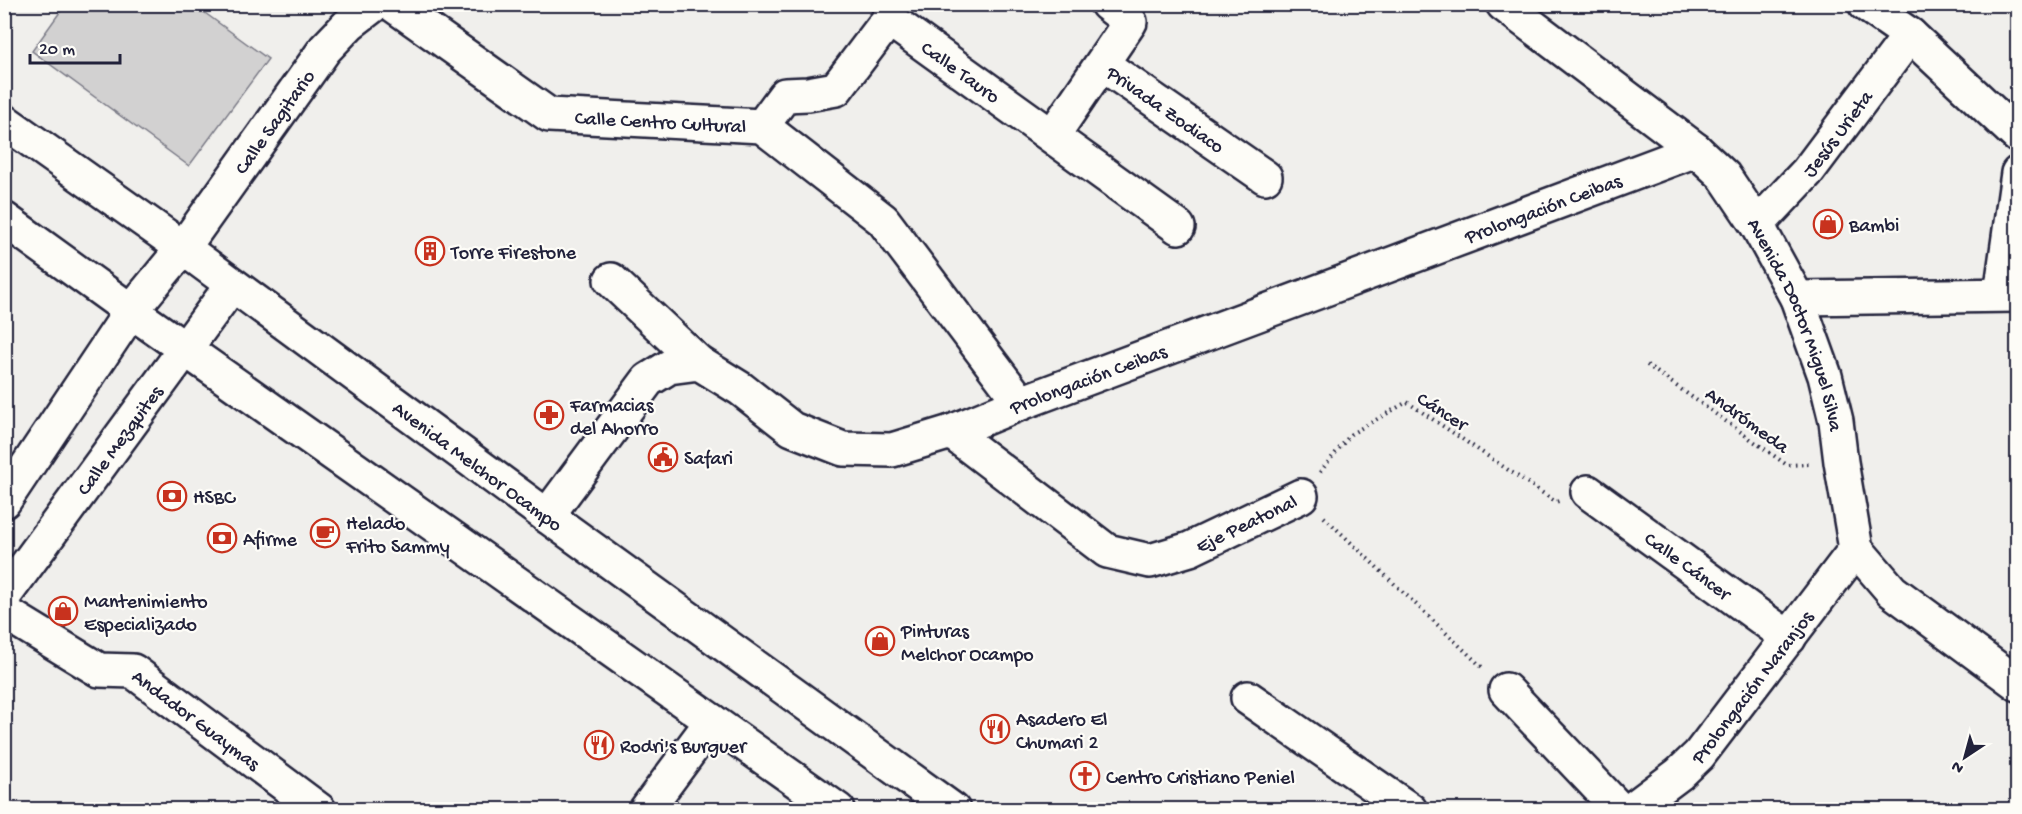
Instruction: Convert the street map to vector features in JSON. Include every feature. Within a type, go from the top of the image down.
[{"type":"street","name":"Calle Sagitario","points":[[183,248],[325,49],[350,24],[375,4]]},
{"type":"street","name":"Calle Centro Cultural","points":[[392,4],[549,115],[762,126],[883,220],[1021,403]]},
{"type":"street","name":"Privada Zodiaco","points":[[1107,4],[1130,21],[1102,64],[1264,177]]},
{"type":"street","name":"Avenida Doctor Miguel Silva","points":[[1503,4],[1696,150],[1724,176],[1757,225],[1797,298],[1825,375],[1836,421],[1856,549]]},
{"type":"street","points":[[1865,4],[1910,35],[2018,136]]},
{"type":"street","name":"Calle Tauro","points":[[762,126],[785,95],[836,89],[889,19],[1178,227]]},
{"type":"street","name":"Jesús Urieta","points":[[1757,225],[1808,171],[1910,35]]},
{"type":"street","points":[[1053,135],[1102,64]]},
{"type":"street","name":"Avenida Melchor Ocampo","points":[[4,121],[183,248],[547,516],[953,810]]},
{"type":"street","name":"Prolongación Ceibas","points":[[611,280],[699,363],[741,389],[792,429],[843,449],[892,450],[951,432],[1021,403],[1696,150]]},
{"type":"street","points":[[1797,298],[2009,295],[2018,173]]},
{"type":"street","points":[[4,219],[838,810]]},
{"type":"street","points":[[4,501],[132,310],[183,248]]},
{"type":"street","name":"Calle Mezquites","points":[[4,596],[232,285]]},
{"type":"street","points":[[547,516],[648,380],[669,368],[699,363]]},
{"type":"street","name":"Eje Peatonal","points":[[951,432],[1107,550],[1150,561],[1190,549],[1301,496]]},
{"type":"street","name":"Calle Cáncer","points":[[1588,492],[1789,638]]},
{"type":"street","points":[[1856,549],[1892,591],[2018,684]]},
{"type":"street","name":"Prolongación Naranjos","points":[[1631,810],[1679,774],[1699,755],[1856,549]]},
{"type":"street","name":"Andador Guaymas","points":[[4,612],[99,670],[133,670],[319,810]]},
{"type":"street","points":[[1506,690],[1620,810]]},
{"type":"street","points":[[1248,698],[1410,810]]},
{"type":"street","points":[[646,810],[712,721]]},
{"type":"path","name":"Andrómeda","points":[[1647,365],[1786,465],[1841,462]]},
{"type":"path","name":"Cáncer","points":[[1301,496],[1351,434],[1407,402],[1556,502],[1588,492]]},
{"type":"path","name":"Eje Peatonal","points":[[1301,496],[1506,690]]},
{"type":"shaded area","points":[[65,5],[194,5],[268,59],[189,166],[32,51]]},
{"type":"place","name":"Bambi","points":[[1828,224]]},
{"type":"place","name":"Torre Firestone","points":[[430,251]]},
{"type":"place","name":"Farmacias del Ahorro","points":[[549,415]]},
{"type":"place","name":"Safari","points":[[663,457]]},
{"type":"place","name":"HSBC","points":[[172,496]]},
{"type":"place","name":"Helado Frito Sammy","points":[[325,533]]},
{"type":"place","name":"Afirme","points":[[222,538]]},
{"type":"place","name":"Mantenimiento Especializado","points":[[63,611]]},
{"type":"place","name":"Pinturas Melchor Ocampo","points":[[880,641]]},
{"type":"place","name":"Asadero El Chumari 2","points":[[995,729]]},
{"type":"place","name":"Rodri's Burguer","points":[[599,745]]},
{"type":"place","name":"Centro Cristiano Peniel","points":[[1085,776]]}]
